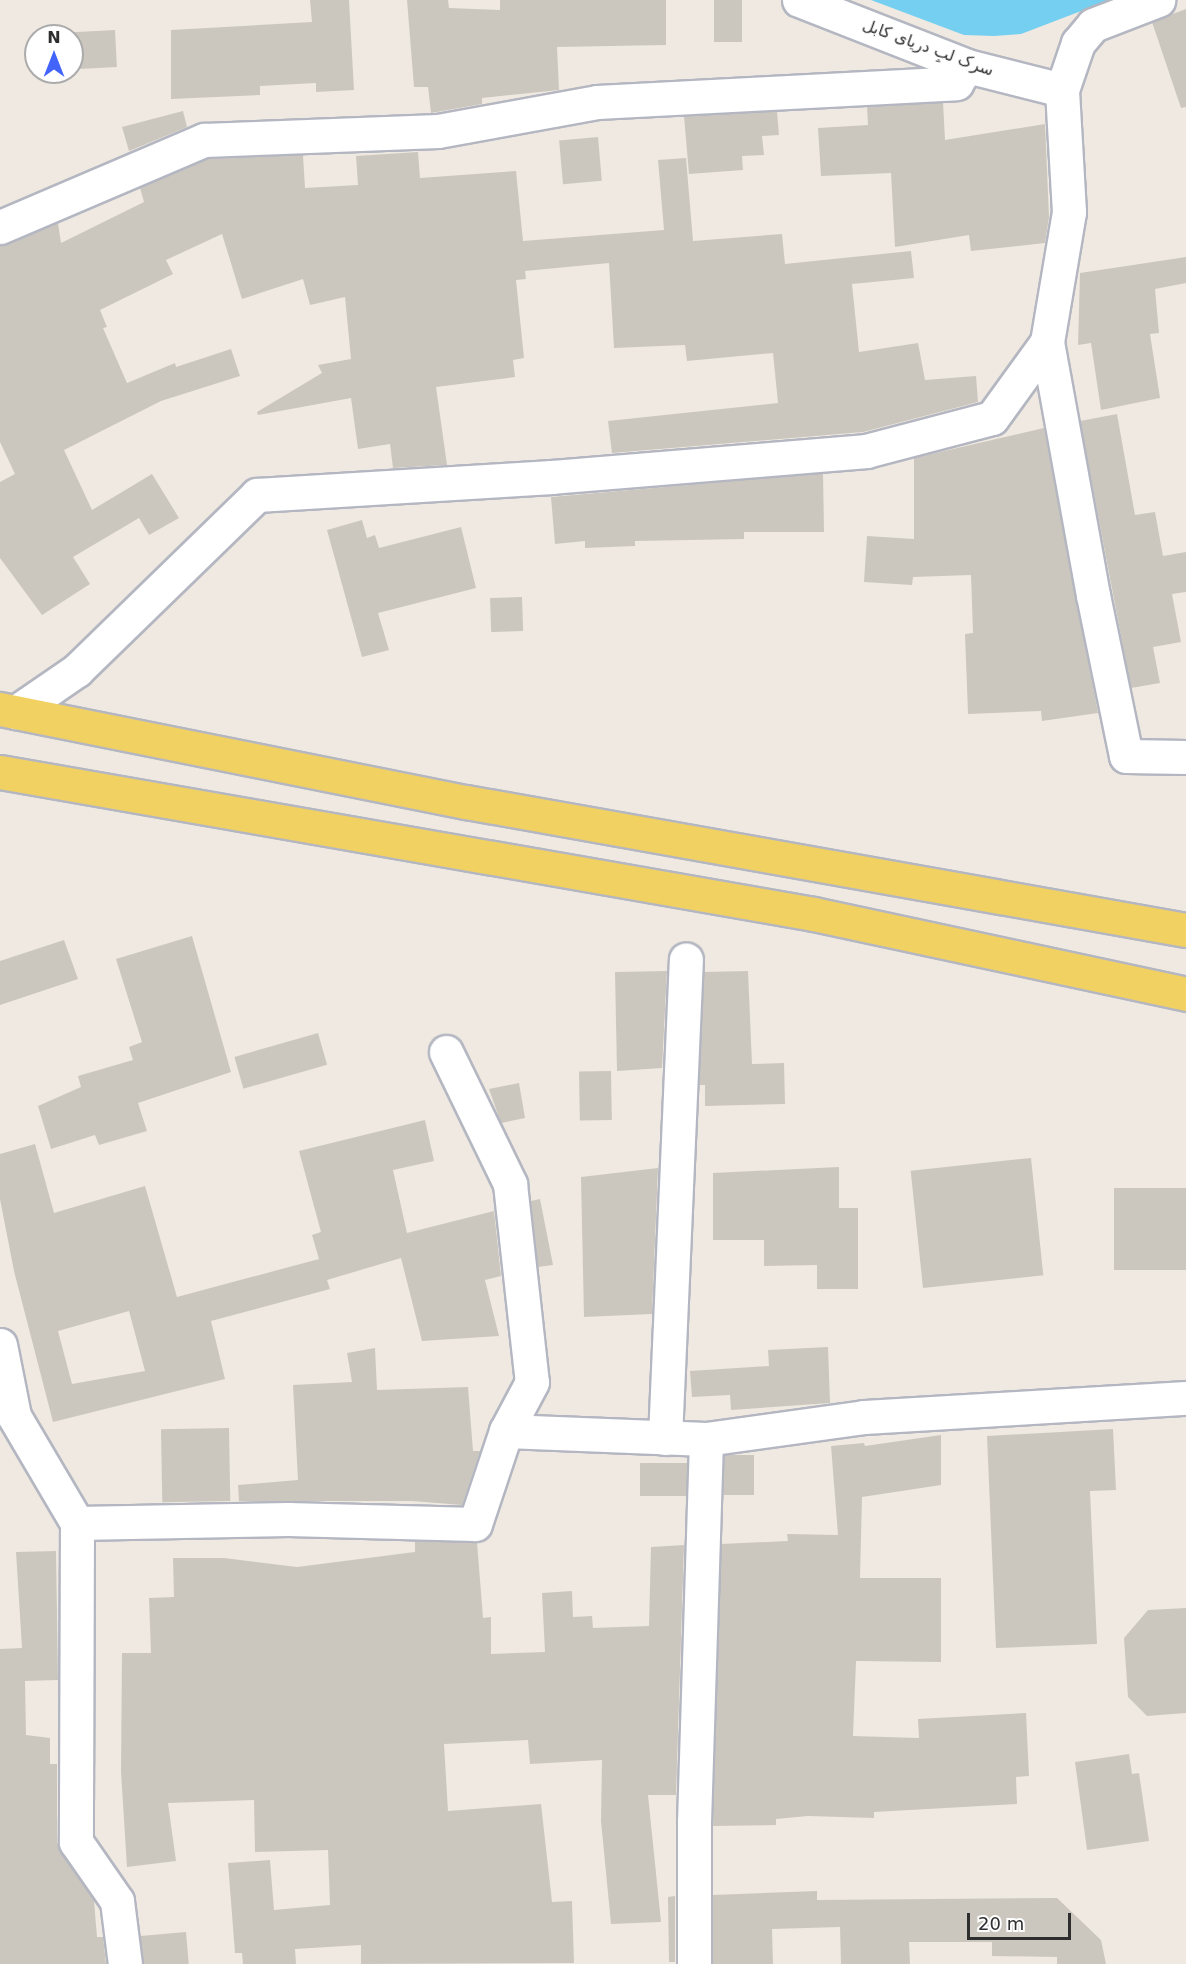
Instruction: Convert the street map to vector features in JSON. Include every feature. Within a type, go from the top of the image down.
[{"type":"main road","points":[[8,710],[466,802],[1186,930]]},
{"type":"main road","points":[[0,772],[814,914],[1186,994]]},
{"type":"street","name":"سرک لبِ دریای کابل","points":[[799,0],[967,66],[1062,90]]},
{"type":"street","points":[[1158,0],[1093,25],[1078,43],[1062,90],[1069,212],[1047,342],[1093,595],[1126,756],[1186,757]]},
{"type":"street","points":[[0,227],[204,140],[438,130],[597,102],[956,83],[967,66]]},
{"type":"street","points":[[8,710],[77,670],[257,495],[551,477],[866,451],[992,418],[1047,342]]},
{"type":"street","points":[[665,1438],[686,959]]},
{"type":"street","points":[[77,1523],[288,1519],[475,1524],[506,1431],[532,1382],[510,1184],[446,1052]]},
{"type":"street","points":[[0,1345],[14,1416],[77,1523],[76,1842],[117,1900],[125,1964]]},
{"type":"street","points":[[506,1431],[706,1439],[864,1417],[1186,1398]]},
{"type":"street","points":[[694,1964],[694,1822],[706,1439]]},
{"type":"water","points":[[871,0],[1110,0],[1021,34],[994,36],[964,35]]},
{"type":"building","points":[[310,0],[349,0],[354,90],[316,92],[316,83],[260,86],[260,95],[171,99],[171,30],[312,22]]},
{"type":"building","points":[[407,0],[448,0],[449,8],[500,10],[500,0],[666,0],[666,45],[557,47],[559,90],[482,98],[482,104],[431,113],[428,87],[414,87]]},
{"type":"building","points":[[714,0],[742,0],[742,42],[714,42]]},
{"type":"building","points":[[1186,9],[1186,107],[1181,108],[1152,22]]},
{"type":"building","points":[[115,30],[117,67],[84,69],[84,32]]},
{"type":"building","points":[[943,102],[945,140],[1045,124],[1049,217],[1045,243],[971,251],[969,235],[895,247],[891,173],[821,176],[818,128],[868,125],[867,106]]},
{"type":"building","points":[[183,111],[187,127],[129,151],[122,127]]},
{"type":"building","points":[[777,111],[779,135],[762,136],[764,155],[742,156],[743,170],[689,174],[684,116]]},
{"type":"building","points":[[598,137],[602,181],[563,184],[559,140]]},
{"type":"building","points":[[418,152],[420,178],[516,171],[523,241],[664,230],[658,160],[686,158],[693,241],[782,234],[785,264],[911,251],[914,278],[852,284],[859,352],[918,343],[925,380],[976,376],[978,402],[863,432],[612,453],[608,421],[778,403],[773,353],[687,361],[685,345],[614,348],[609,263],[525,271],[526,279],[516,280],[524,358],[513,360],[515,377],[436,387],[447,465],[393,468],[390,444],[358,449],[351,398],[258,415],[257,412],[322,373],[318,365],[351,359],[345,297],[310,305],[303,279],[242,299],[222,234],[166,260],[173,274],[100,310],[107,327],[103,328],[127,383],[175,363],[176,367],[231,349],[240,376],[161,401],[64,450],[92,510],[152,474],[179,518],[149,535],[139,518],[73,557],[90,584],[42,615],[0,558],[0,482],[15,474],[0,442],[0,245],[58,223],[61,243],[144,202],[140,188],[208,159],[303,155],[305,188],[358,185],[356,156]]},
{"type":"building","points":[[1186,257],[1186,283],[1155,289],[1159,333],[1150,334],[1160,398],[1101,410],[1091,343],[1078,345],[1080,273]]},
{"type":"building","points":[[1117,414],[1135,515],[1155,512],[1163,556],[1186,552],[1186,592],[1172,594],[1181,642],[1153,647],[1160,683],[1131,688],[1080,421]]},
{"type":"building","points":[[1044,428],[1098,713],[1042,721],[1041,711],[968,714],[965,634],[973,633],[971,575],[913,577],[912,585],[864,582],[867,536],[914,539],[914,458]]},
{"type":"building","points":[[823,473],[824,532],[744,532],[744,539],[635,541],[635,546],[585,548],[585,541],[555,544],[551,497]]},
{"type":"building","points":[[362,520],[367,538],[375,535],[379,548],[461,527],[476,588],[378,613],[389,650],[362,657],[327,530]]},
{"type":"building","points":[[522,597],[523,631],[491,632],[490,598]]},
{"type":"building","points":[[192,936],[231,1072],[138,1103],[147,1131],[99,1145],[95,1135],[51,1149],[38,1106],[81,1087],[78,1076],[133,1060],[129,1047],[142,1042],[116,959]]},
{"type":"building","points":[[64,940],[78,979],[0,1005],[0,961]]},
{"type":"building","points":[[667,971],[662,1068],[617,1071],[615,972]]},
{"type":"building","points":[[748,971],[752,1064],[784,1063],[785,1104],[705,1106],[705,1085],[699,1085],[704,972]]},
{"type":"building","points":[[318,1033],[327,1065],[243,1089],[234,1057]]},
{"type":"building","points":[[611,1071],[612,1120],[580,1121],[579,1072]]},
{"type":"building","points":[[519,1083],[525,1118],[501,1123],[489,1089]]},
{"type":"building","points":[[425,1120],[434,1161],[393,1170],[407,1233],[494,1211],[501,1276],[485,1280],[499,1336],[422,1341],[401,1258],[327,1280],[330,1289],[211,1321],[225,1379],[53,1422],[14,1271],[0,1199],[0,1154],[35,1144],[54,1213],[145,1186],[177,1297],[319,1259],[312,1235],[321,1232],[299,1151]],"holes":[[[129,1311],[145,1371],[72,1384],[58,1331]]]},
{"type":"building","points":[[1031,1158],[1043,1275],[923,1288],[911,1171]]},
{"type":"building","points":[[839,1167],[839,1208],[858,1208],[858,1289],[817,1289],[817,1265],[764,1266],[764,1240],[713,1240],[713,1173]]},
{"type":"building","points":[[658,1168],[652,1314],[584,1317],[581,1177]]},
{"type":"building","points":[[1114,1188],[1186,1188],[1186,1270],[1114,1270]]},
{"type":"building","points":[[540,1199],[553,1265],[538,1267],[531,1201]]},
{"type":"building","points":[[828,1347],[830,1403],[731,1410],[730,1395],[692,1397],[690,1371],[769,1366],[768,1350]]},
{"type":"building","points":[[375,1348],[377,1390],[468,1387],[473,1451],[480,1451],[462,1505],[412,1501],[239,1501],[238,1485],[298,1480],[293,1385],[352,1382],[347,1353]]},
{"type":"building","points":[[229,1428],[230,1501],[162,1502],[161,1429]]},
{"type":"building","points":[[1113,1429],[1116,1490],[1090,1491],[1097,1644],[996,1648],[987,1436]]},
{"type":"building","points":[[941,1435],[941,1485],[862,1497],[860,1578],[941,1578],[941,1662],[856,1661],[853,1736],[919,1738],[918,1719],[1026,1713],[1029,1776],[1016,1777],[1017,1804],[874,1812],[874,1818],[808,1816],[776,1819],[776,1825],[713,1826],[721,1544],[788,1541],[787,1534],[838,1535],[831,1446],[864,1443],[865,1446]]},
{"type":"building","points":[[724,1455],[754,1455],[754,1495],[724,1495]]},
{"type":"building","points":[[640,1463],[687,1463],[687,1496],[640,1496]]},
{"type":"building","points":[[415,1541],[477,1542],[483,1618],[491,1617],[491,1654],[545,1652],[542,1593],[572,1591],[573,1617],[592,1616],[593,1628],[649,1626],[651,1547],[684,1545],[676,1795],[648,1795],[661,1922],[611,1924],[601,1821],[602,1760],[530,1764],[528,1740],[444,1744],[448,1811],[541,1804],[552,1902],[572,1901],[574,1963],[361,1964],[361,1945],[295,1949],[296,1964],[243,1964],[242,1953],[235,1953],[228,1863],[270,1860],[274,1910],[330,1905],[328,1850],[255,1852],[254,1800],[168,1803],[176,1861],[127,1867],[121,1772],[122,1653],[151,1653],[149,1598],[174,1597],[173,1558],[224,1558],[297,1567],[415,1552]]},
{"type":"building","points":[[56,1551],[58,1680],[25,1681],[26,1735],[50,1738],[50,1764],[57,1764],[57,1843],[94,1901],[97,1937],[103,1937],[106,1964],[0,1964],[0,1649],[22,1648],[16,1552]]},
{"type":"building","points":[[1186,1608],[1186,1713],[1147,1716],[1128,1697],[1124,1638],[1148,1610]]},
{"type":"building","points":[[1129,1754],[1132,1774],[1139,1773],[1149,1841],[1087,1850],[1075,1762]]},
{"type":"building","points":[[817,1891],[817,1900],[1057,1898],[1101,1940],[1106,1964],[1057,1964],[1057,1957],[992,1956],[992,1942],[909,1942],[910,1964],[841,1964],[840,1927],[772,1929],[773,1964],[713,1964],[713,1895]]},
{"type":"building","points":[[675,1896],[675,1962],[669,1962],[668,1897]]},
{"type":"building","points":[[186,1932],[189,1964],[143,1964],[140,1936]]}]
